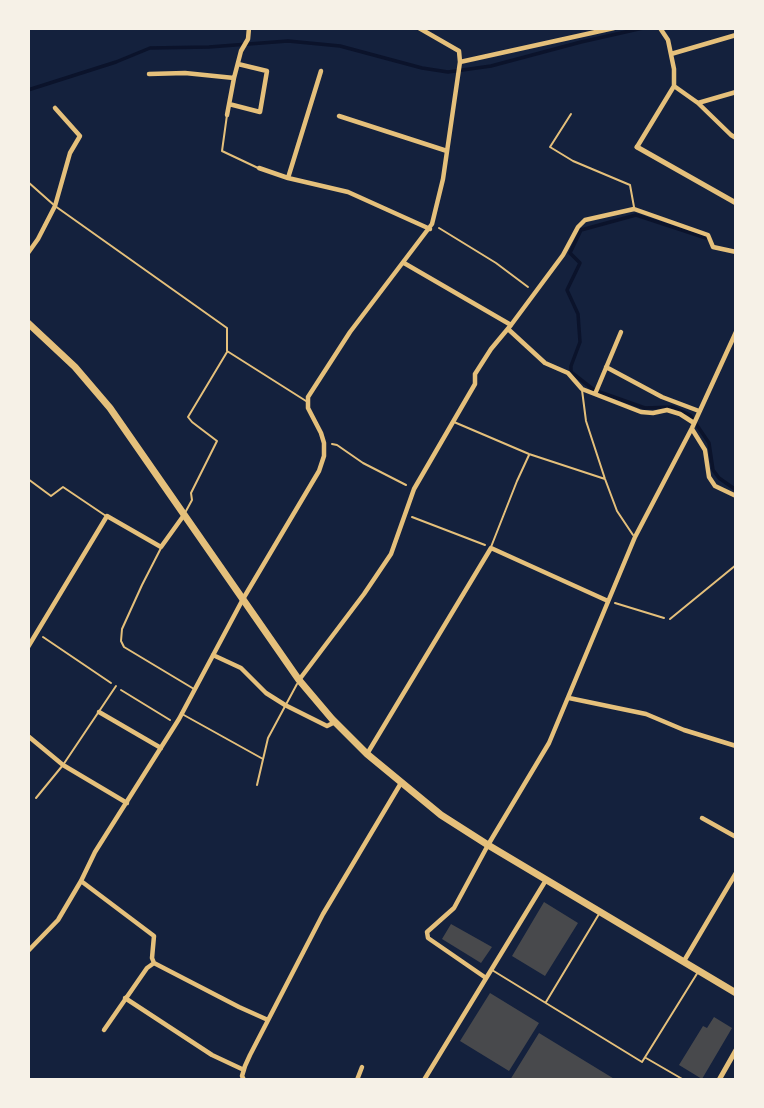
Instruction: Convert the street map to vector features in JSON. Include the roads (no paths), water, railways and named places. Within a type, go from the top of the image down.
[{"type":"main road","points":[[28,323],[75,367],[110,408],[299,680],[367,754],[441,815],[736,993]]},
{"type":"street","points":[[228,115],[237,64],[248,39],[249,28]]},
{"type":"street","points":[[28,951],[58,920],[95,852],[176,724],[243,599],[319,471],[324,456],[324,443],[307,401],[315,384],[350,332],[431,226],[443,179],[460,62],[458,51],[420,28]]},
{"type":"street","points":[[460,62],[614,28]]},
{"type":"street","points":[[660,28],[668,40],[674,69],[674,86],[637,147],[736,203]]},
{"type":"street","points":[[671,54],[736,35]]},
{"type":"street","points":[[229,104],[260,112],[267,71],[237,64]]},
{"type":"street","points":[[288,178],[321,71]]},
{"type":"street","points":[[149,74],[185,73],[234,78]]},
{"type":"street","points":[[674,86],[698,103],[736,138]]},
{"type":"street","points":[[698,103],[736,92]]},
{"type":"street","points":[[28,253],[55,206],[70,153],[80,136],[55,108]]},
{"type":"street","points":[[339,116],[447,151]]},
{"type":"street","points":[[258,168],[348,192],[431,226]]},
{"type":"street","points":[[299,680],[365,594],[391,554],[414,489],[475,384],[475,374],[491,349],[563,256],[578,226],[585,220],[634,209],[708,235],[713,247],[736,252]]},
{"type":"street","points":[[404,263],[509,327],[545,363],[568,373],[582,389],[641,412],[667,411],[680,414],[693,425],[705,450],[709,477],[715,486],[736,496]]},
{"type":"street","points":[[595,394],[621,332]]},
{"type":"street","points":[[486,978],[428,938],[427,932],[454,908],[549,743],[635,537],[693,425],[736,332]]},
{"type":"street","points":[[606,367],[662,397],[699,411]]},
{"type":"street","points":[[28,647],[107,516],[161,547],[184,514]]},
{"type":"street","points":[[367,754],[491,548],[608,601]]},
{"type":"street","points":[[213,655],[241,668],[266,693],[285,705],[327,726],[335,722]]},
{"type":"street","points":[[569,698],[646,713],[684,730],[736,746]]},
{"type":"street","points":[[99,712],[161,748]]},
{"type":"street","points":[[28,736],[63,765],[127,803]]},
{"type":"street","points":[[244,1080],[244,1070],[323,914],[402,782]]},
{"type":"street","points":[[702,818],[736,837]]},
{"type":"street","points":[[684,962],[736,873]]},
{"type":"street","points":[[424,1080],[546,880]]},
{"type":"street","points":[[81,881],[154,936],[154,963],[268,1020]]},
{"type":"street","points":[[104,1030],[147,968],[154,963]]},
{"type":"street","points":[[125,998],[212,1055],[244,1070]]},
{"type":"street","points":[[719,1080],[736,1050]]},
{"type":"street","points":[[357,1080],[362,1067]]},
{"type":"lane","points":[[571,114],[550,147],[573,161],[630,186],[634,209]]},
{"type":"lane","points":[[228,115],[222,151],[258,168]]},
{"type":"lane","points":[[28,182],[55,206],[227,328],[227,351],[188,416],[217,441],[191,493],[192,500],[184,514]]},
{"type":"lane","points":[[227,351],[307,401]]},
{"type":"lane","points":[[582,389],[586,421],[605,479],[617,511],[635,537]]},
{"type":"lane","points":[[453,422],[529,454],[605,479]]},
{"type":"lane","points":[[491,548],[529,454]]},
{"type":"lane","points":[[28,479],[51,496],[63,487],[107,516]]},
{"type":"lane","points":[[161,547],[122,629],[121,641],[124,647],[194,690]]},
{"type":"lane","points":[[670,619],[736,565]]},
{"type":"lane","points":[[257,785],[268,738],[299,680]]},
{"type":"lane","points":[[36,798],[63,765],[116,687]]},
{"type":"lane","points":[[181,714],[263,759]]},
{"type":"lane","points":[[545,1003],[600,912]]},
{"type":"lane","points":[[492,970],[642,1062],[699,971]]},
{"type":"lane","points":[[645,1057],[684,1080]]},
{"type":"waterway","points":[[28,90],[116,62],[150,48],[288,41],[340,46],[422,68],[448,72],[491,66],[643,28]]},
{"type":"waterway","points":[[706,238],[636,215],[581,230],[570,253],[580,263],[567,290],[578,314],[580,342],[571,372],[594,390],[645,408],[673,407],[690,415],[709,443],[713,470],[736,490]]}]
